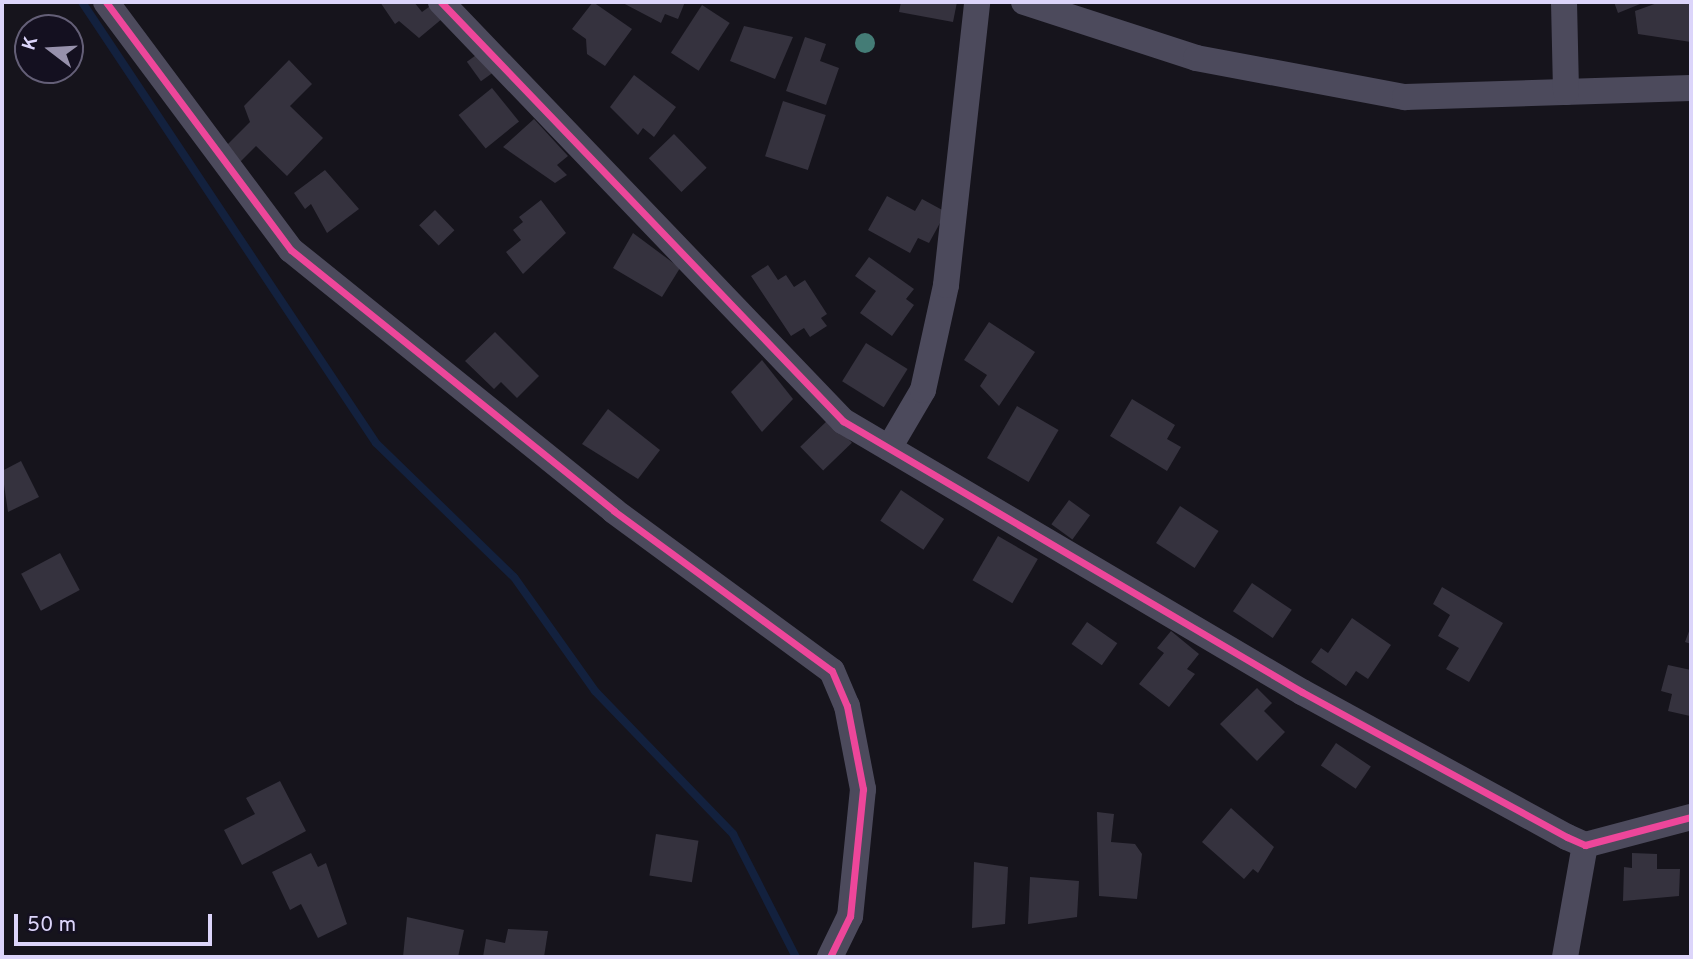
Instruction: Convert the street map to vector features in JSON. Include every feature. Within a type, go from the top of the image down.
[{"type":"street","points":[[106,2],[291,250],[614,511],[832,671],[847,706],[863,789],[850,916],[830,957]]},
{"type":"street","points":[[441,2],[843,421],[1302,692],[1585,845],[1691,817]]},
{"type":"street","points":[[888,448],[923,390],[946,285],[976,2]]},
{"type":"street","points":[[1024,2],[1196,58],[1405,97],[1691,88]]},
{"type":"street","points":[[1564,2],[1566,92]]},
{"type":"street","points":[[1565,957],[1585,845]]},
{"type":"building","points":[[380,2],[414,2],[422,12],[433,4],[443,18],[419,38],[399,21],[395,24]]},
{"type":"building","points":[[593,2],[632,29],[605,66],[587,54],[586,39],[572,29]]},
{"type":"building","points":[[621,2],[685,2],[678,19],[665,14],[661,23]]},
{"type":"building","points":[[901,2],[957,2],[953,22],[899,12]]},
{"type":"building","points":[[1614,2],[1645,2],[1618,13]]},
{"type":"building","points":[[1660,2],[1691,2],[1691,42],[1638,34],[1635,11]]},
{"type":"building","points":[[702,5],[730,23],[699,71],[671,53]]},
{"type":"building","points":[[744,26],[793,37],[775,79],[730,61]]},
{"type":"building","points":[[805,37],[826,44],[820,61],[839,68],[826,105],[786,91]]},
{"type":"building","points":[[479,53],[493,72],[481,81],[467,62]]},
{"type":"building","points":[[289,60],[312,84],[290,106],[323,138],[287,176],[256,146],[238,164],[223,149],[250,122],[244,106]]},
{"type":"building","points":[[634,75],[676,107],[654,137],[643,128],[638,135],[610,107]]},
{"type":"building","points":[[492,88],[519,121],[486,148],[459,115]]},
{"type":"building","points":[[783,101],[826,115],[808,170],[765,156]]},
{"type":"building","points":[[534,119],[568,156],[557,165],[567,175],[555,183],[503,147]]},
{"type":"building","points":[[674,134],[707,168],[681,192],[649,158]]},
{"type":"building","points":[[325,170],[359,209],[327,233],[311,204],[305,209],[294,193]]},
{"type":"building","points":[[887,196],[915,211],[922,199],[946,212],[929,243],[918,238],[910,253],[868,230]]},
{"type":"building","points":[[541,200],[566,233],[523,274],[506,252],[521,240],[513,230],[523,222],[519,217]]},
{"type":"building","points":[[435,210],[454,230],[439,245],[419,225]]},
{"type":"building","points":[[633,233],[680,268],[662,297],[613,268]]},
{"type":"building","points":[[869,257],[914,289],[906,299],[914,305],[892,336],[860,313],[876,291],[855,276]]},
{"type":"building","points":[[768,265],[778,280],[786,275],[794,287],[805,280],[827,314],[821,318],[827,326],[810,337],[804,328],[791,336],[751,276]]},
{"type":"building","points":[[989,322],[1035,352],[999,406],[980,386],[987,375],[964,360]]},
{"type":"building","points":[[495,332],[539,376],[517,398],[501,382],[494,389],[465,361]]},
{"type":"building","points":[[866,343],[908,369],[884,407],[842,381]]},
{"type":"building","points":[[762,360],[793,399],[762,432],[731,392]]},
{"type":"building","points":[[1132,399],[1175,425],[1167,439],[1181,447],[1167,471],[1110,436]]},
{"type":"building","points":[[1017,406],[1059,430],[1029,482],[987,458]]},
{"type":"building","points":[[608,409],[660,450],[638,479],[582,444]]},
{"type":"building","points":[[829,419],[852,443],[823,471],[800,447]]},
{"type":"building","points":[[21,461],[39,497],[8,512],[2,471]]},
{"type":"building","points":[[901,490],[944,519],[923,550],[880,521]]},
{"type":"building","points":[[1069,500],[1090,515],[1072,540],[1051,524]]},
{"type":"building","points":[[1180,506],[1219,531],[1195,568],[1156,543]]},
{"type":"building","points":[[998,536],[1038,559],[1012,603],[972,580]]},
{"type":"building","points":[[60,553],[80,590],[41,611],[21,574]]},
{"type":"building","points":[[1252,583],[1292,610],[1273,638],[1233,611]]},
{"type":"building","points":[[1442,587],[1503,623],[1469,682],[1446,669],[1459,648],[1438,636],[1450,615],[1433,604]]},
{"type":"building","points":[[1352,618],[1391,645],[1368,679],[1356,671],[1346,686],[1311,662],[1321,648],[1328,653]]},
{"type":"building","points":[[1087,622],[1117,643],[1102,665],[1072,644]]},
{"type":"building","points":[[1691,626],[1691,644],[1685,642]]},
{"type":"building","points":[[1171,631],[1199,654],[1187,669],[1195,674],[1169,707],[1139,684],[1164,653],[1157,648]]},
{"type":"building","points":[[1668,665],[1691,670],[1690,716],[1668,711],[1672,694],[1661,691]]},
{"type":"building","points":[[1257,688],[1272,703],[1264,711],[1285,732],[1257,761],[1220,724]]},
{"type":"building","points":[[1336,743],[1371,766],[1356,789],[1321,765]]},
{"type":"building","points":[[280,781],[306,831],[242,865],[224,830],[255,814],[246,798]]},
{"type":"building","points":[[1231,808],[1274,847],[1258,873],[1253,869],[1244,879],[1202,842]]},
{"type":"building","points":[[1097,812],[1114,814],[1111,842],[1135,844],[1142,854],[1137,899],[1099,896]]},
{"type":"building","points":[[656,834],[698,841],[692,882],[649,875]]},
{"type":"building","points":[[311,853],[318,867],[326,863],[347,924],[318,938],[301,904],[290,910],[272,872]]},
{"type":"building","points":[[1632,853],[1657,854],[1657,869],[1680,869],[1679,896],[1623,901],[1624,867],[1632,868]]},
{"type":"building","points":[[974,862],[1008,867],[1005,924],[972,928]]},
{"type":"building","points":[[1030,877],[1079,881],[1077,917],[1028,924]]},
{"type":"building","points":[[407,917],[464,930],[458,957],[403,957]]},
{"type":"building","points":[[508,929],[548,931],[544,957],[483,957],[486,939],[505,943]]},
{"type":"waterway","points":[[82,2],[376,443],[514,577],[595,691],[733,834],[796,957]]},
{"type":"cycle path","points":[[106,2],[291,250],[614,511],[832,671],[847,706],[863,789],[850,916],[830,957]]},
{"type":"cycle path","points":[[441,2],[843,421],[1302,692],[1567,837],[1585,845],[1691,817]]}]
